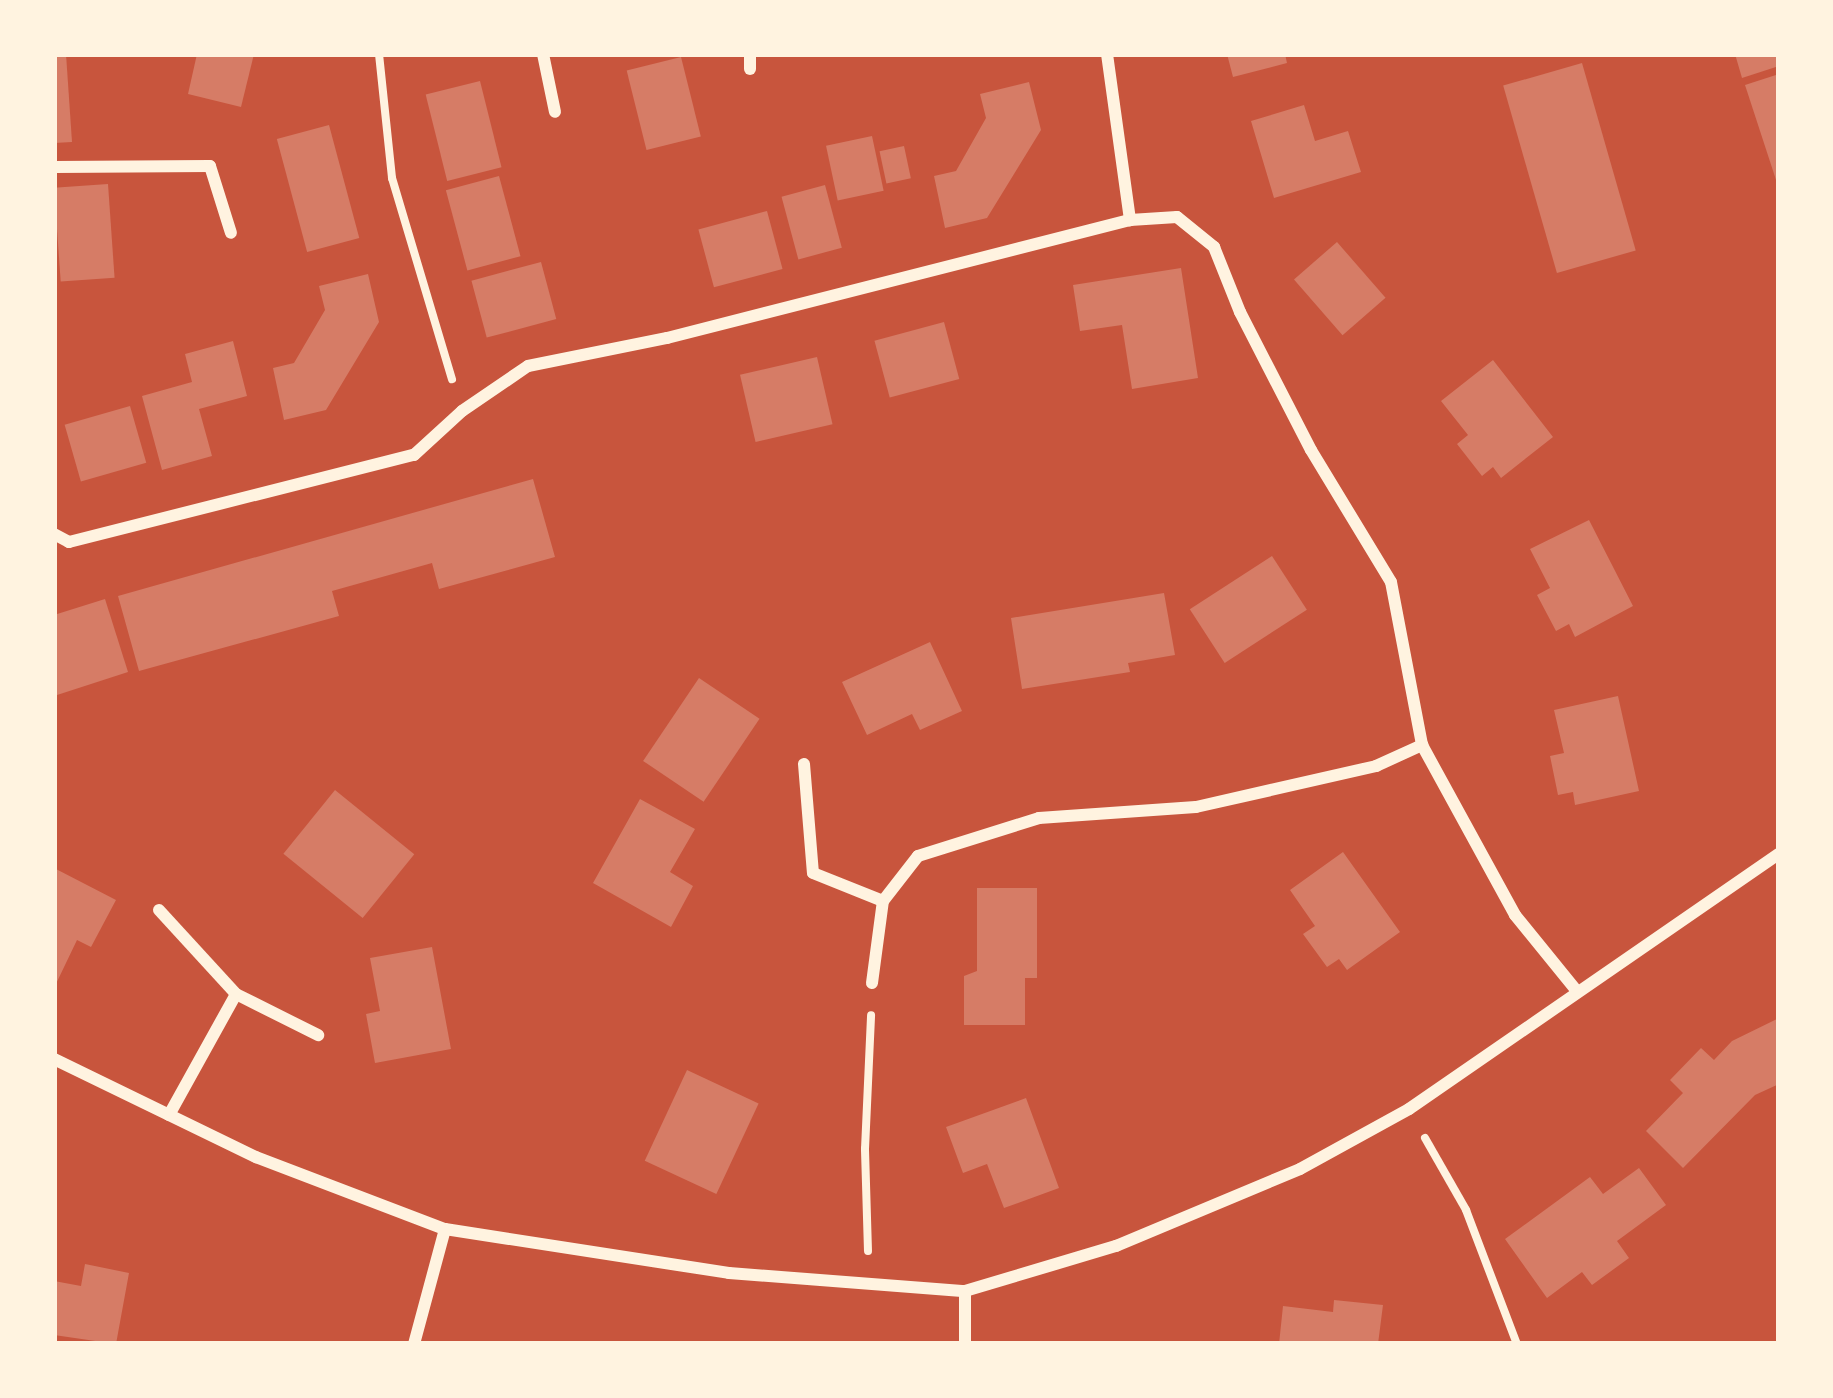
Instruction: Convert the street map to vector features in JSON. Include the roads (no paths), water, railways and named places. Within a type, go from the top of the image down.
[{"type":"street","points":[[543,54],[555,112]]},
{"type":"street","points":[[1107,54],[1130,220]]},
{"type":"street","points":[[54,167],[210,166],[230,233]]},
{"type":"street","points":[[54,534],[69,542],[414,455],[462,411],[528,365],[667,338],[1130,220],[1177,217],[1214,247],[1240,312],[1311,449],[1391,582],[1422,745],[1515,915],[1576,989]]},
{"type":"street","points":[[872,983],[883,901],[918,856],[1039,818],[1196,807],[1376,766],[1422,745]]},
{"type":"street","points":[[804,764],[813,873],[883,901]]},
{"type":"street","points":[[54,1059],[256,1157],[445,1229],[729,1273],[964,1291],[1157,1229],[1300,1169],[1409,1109],[1576,989],[1779,854]]},
{"type":"street","points":[[159,910],[236,994],[318,1035]]},
{"type":"street","points":[[169,1115],[236,994]]},
{"type":"street","points":[[414,1344],[445,1229]]},
{"type":"street","points":[[964,1291],[965,1344]]}]
